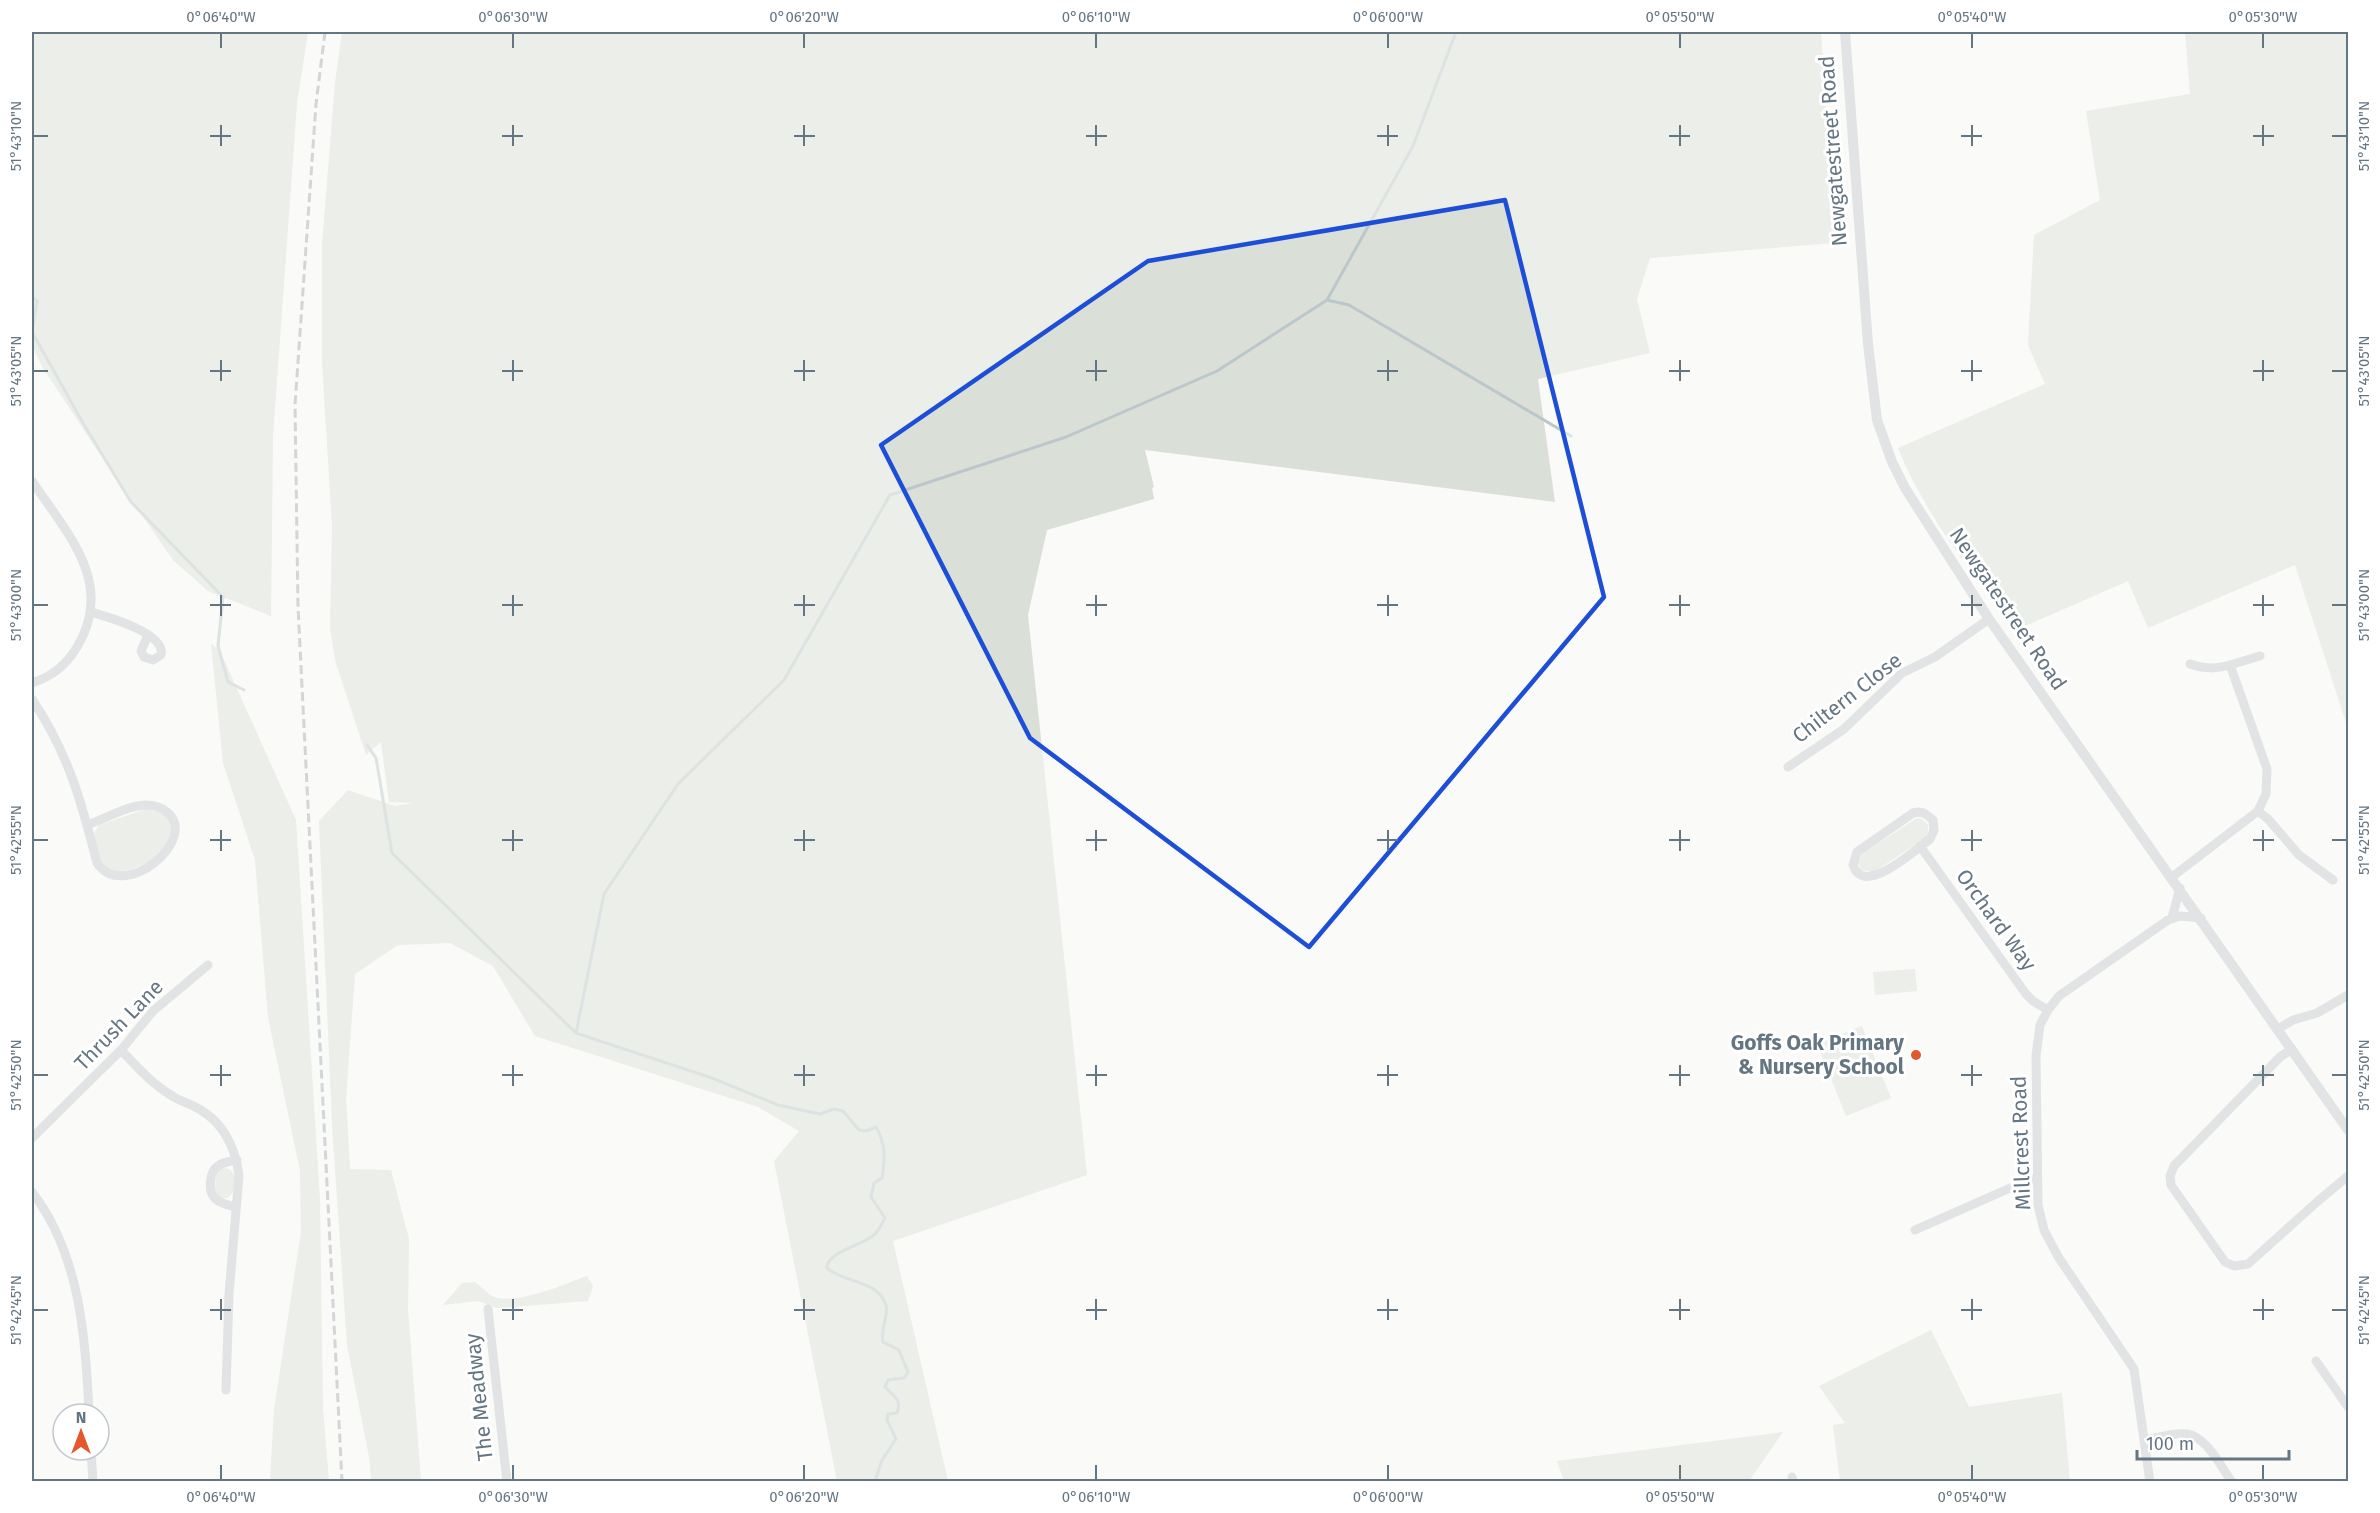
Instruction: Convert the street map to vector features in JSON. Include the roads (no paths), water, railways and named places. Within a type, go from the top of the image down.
[{"type":"street","name":"Newgatestreet Road","points":[[1845,32],[1860,254],[1877,420],[1892,462],[1905,488],[1989,619],[2349,1130]]},
{"type":"street","points":[[32,683],[54,673],[69,658],[85,633],[91,612],[90,580],[81,553],[33,487]]},
{"type":"street","points":[[91,612],[111,618],[148,635]]},
{"type":"street","name":"Chiltern Close","points":[[1788,767],[1844,729],[1902,673],[1935,657],[1989,619]]},
{"type":"street","points":[[2190,664],[2205,669],[2230,665],[2260,656]]},
{"type":"street","points":[[2172,877],[2258,811],[2266,794],[2267,769],[2230,665]]},
{"type":"street","points":[[32,699],[67,760],[97,863],[106,874],[121,877],[137,873],[167,850],[176,833],[170,814],[163,809],[147,805],[136,806],[87,825]]},
{"type":"street","points":[[2258,811],[2268,819],[2299,855],[2333,880]]},
{"type":"street","points":[[1913,813],[1929,816],[1935,825],[1930,839],[1920,846],[1876,876],[1865,878],[1855,871],[1853,860],[1857,852],[1913,813]]},
{"type":"street","name":"Orchard Way","points":[[1920,846],[2026,994],[2048,1010]]},
{"type":"street","points":[[2180,888],[2172,918],[2201,918]]},
{"type":"street","name":"Millcrest Road","points":[[2150,1482],[2134,1370],[2049,1242],[2040,1219],[2037,1179],[2036,1056],[2040,1025],[2059,996],[2172,918]]},
{"type":"street","name":"Thrush Lane","points":[[32,1138],[121,1050],[153,1011],[208,965]]},
{"type":"street","points":[[2278,1029],[2293,1020],[2317,1013],[2349,995]]},
{"type":"street","points":[[2292,1049],[2280,1057],[2174,1166],[2170,1176],[2171,1185],[2225,1262],[2239,1266],[2252,1261],[2349,1176]]},
{"type":"street","points":[[121,1050],[159,1087],[209,1115],[230,1140],[237,1160],[226,1390]]},
{"type":"street","points":[[235,1207],[217,1200],[212,1196],[211,1190],[213,1170],[237,1160]]},
{"type":"street","points":[[1914,1230],[2026,1181],[2037,1179]]},
{"type":"street","points":[[32,1192],[42,1205],[57,1235],[75,1284],[87,1348],[89,1402]]},
{"type":"street","name":"The Meadway","points":[[488,1309],[507,1482]]},
{"type":"street","points":[[2316,1361],[2345,1396],[2349,1407]]},
{"type":"street","points":[[2145,1440],[2183,1434],[2193,1436],[2204,1444],[2232,1482]]},
{"type":"street","points":[[92,1462],[93,1482]]},
{"type":"waterway","points":[[880,1482],[876,1478],[882,1460],[896,1439],[887,1420],[888,1414],[897,1413],[898,1409],[896,1398],[885,1387],[888,1380],[904,1378],[908,1372],[899,1350],[883,1342],[887,1309],[882,1297],[876,1290],[827,1268],[833,1257],[875,1234],[885,1218],[871,1197],[874,1183],[882,1178],[884,1158],[882,1139],[876,1127],[866,1131],[859,1130],[843,1111],[834,1109],[820,1114],[778,1105],[712,1078],[576,1033],[604,894],[678,784],[784,680],[890,495],[1066,437],[1217,371],[1327,300],[1413,146],[1456,32]]},
{"type":"waterway","points":[[32,297],[37,301],[32,332],[131,502],[223,597],[218,646],[228,682],[244,690]]},
{"type":"waterway","points":[[1327,300],[1349,305],[1571,436]]},
{"type":"waterway","points":[[367,745],[376,758],[392,853],[576,1033]]},
{"type":"railway","points":[[325,32],[316,104],[295,405],[298,607],[342,1482]]},
{"type":"place","name":"Goffs Oak Primary & Nursery School","points":[[1916,1055]]}]
